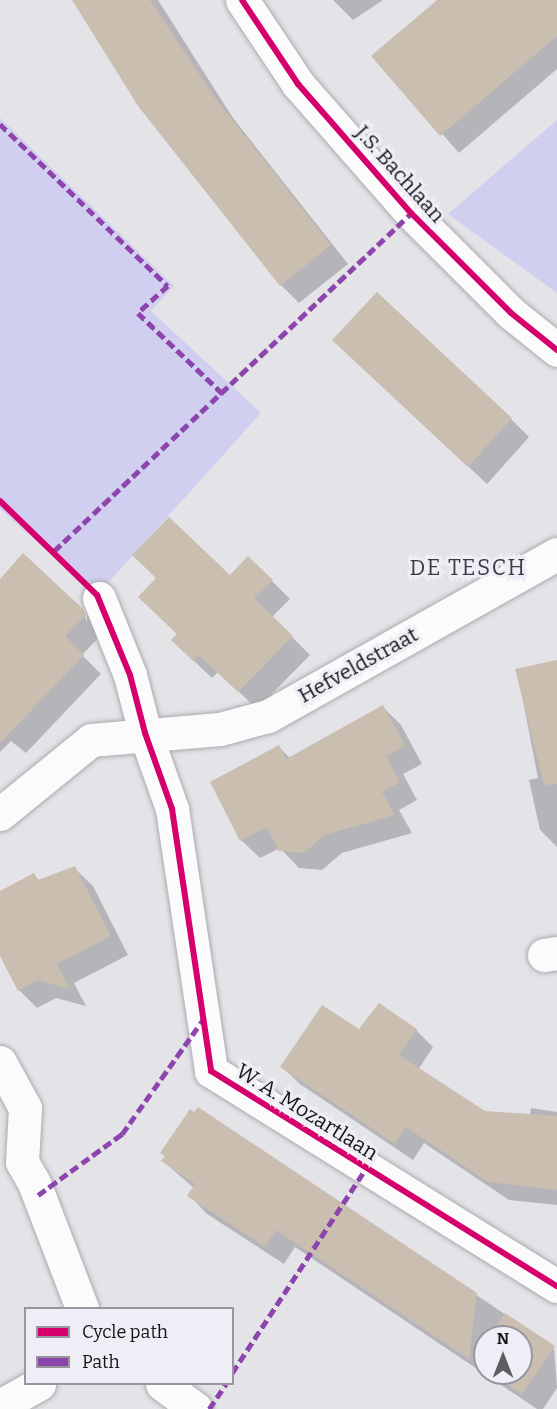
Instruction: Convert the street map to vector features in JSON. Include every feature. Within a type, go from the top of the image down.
[{"type":"street","name":"J.S. Bachlaan","points":[[242,0],[298,84],[411,213],[511,313],[557,350]]},
{"type":"street","name":"Hefveldstraat","points":[[0,814],[91,741],[145,733],[220,729],[268,716],[557,554]]},
{"type":"street","points":[[99,598],[130,675],[145,733]]},
{"type":"street","name":"W. A. Mozartlaan","points":[[145,733],[172,809],[211,1071],[557,1286]]},
{"type":"street","points":[[0,1062],[25,1108],[22,1162],[34,1183],[82,1307]]},
{"type":"street","points":[[0,1406],[36,1385]]},
{"type":"street","points":[[165,1385],[196,1409]]},
{"type":"shaded area","points":[[0,118],[174,286],[151,311],[261,413],[97,595],[0,509]]},
{"type":"shaded area","points":[[557,120],[557,293],[448,214]]},
{"type":"building","points":[[72,0],[150,0],[215,98],[331,245],[280,286],[138,106]]},
{"type":"building","points":[[437,0],[557,0],[557,36],[440,136],[371,56]]},
{"type":"building","points":[[377,292],[512,418],[468,467],[332,340]]},
{"type":"building","points":[[169,517],[230,575],[248,556],[273,580],[254,598],[293,636],[238,692],[199,655],[193,661],[171,640],[177,634],[138,597],[156,578],[132,555]]},
{"type":"building","points":[[23,553],[83,609],[86,615],[65,636],[84,655],[0,743],[0,579]]},
{"type":"building","points":[[557,660],[557,784],[544,785],[515,669]]},
{"type":"building","points":[[383,705],[405,746],[386,756],[400,782],[382,792],[395,815],[324,835],[304,853],[279,851],[267,827],[240,841],[210,782],[279,745],[286,759]]},
{"type":"building","points":[[75,866],[111,936],[57,964],[70,989],[37,980],[18,991],[0,956],[0,891],[34,873],[38,880]]},
{"type":"building","points":[[379,1003],[417,1029],[399,1055],[485,1111],[557,1116],[557,1190],[488,1182],[406,1127],[395,1144],[280,1067],[322,1005],[359,1029]]},
{"type":"building","points":[[198,1107],[477,1293],[469,1359],[276,1230],[265,1247],[187,1196],[195,1184],[161,1161],[165,1156],[160,1153],[190,1109],[194,1112]]},
{"type":"building","points":[[505,1313],[523,1325],[497,1325]]},
{"type":"building","points":[[533,1331],[555,1346],[533,1378]]},
{"type":"building","points":[[508,1385],[528,1385],[522,1394]]},
{"type":"marked path","points":[[0,124],[168,286],[138,313],[223,394]]},
{"type":"marked path","points":[[54,551],[411,213]]},
{"type":"marked path","points":[[38,1195],[122,1134],[204,1018]]},
{"type":"marked path","points":[[234,1370],[366,1168]]},
{"type":"marked path","points":[[209,1409],[225,1385]]},
{"type":"cycle path","points":[[242,0],[298,84],[411,213],[511,313],[557,350]]},
{"type":"cycle path","points":[[0,501],[97,595],[130,675],[145,733],[172,809],[211,1071],[557,1286]]},
{"type":"district","name":"DE TESCH","points":[[468,568]]}]
